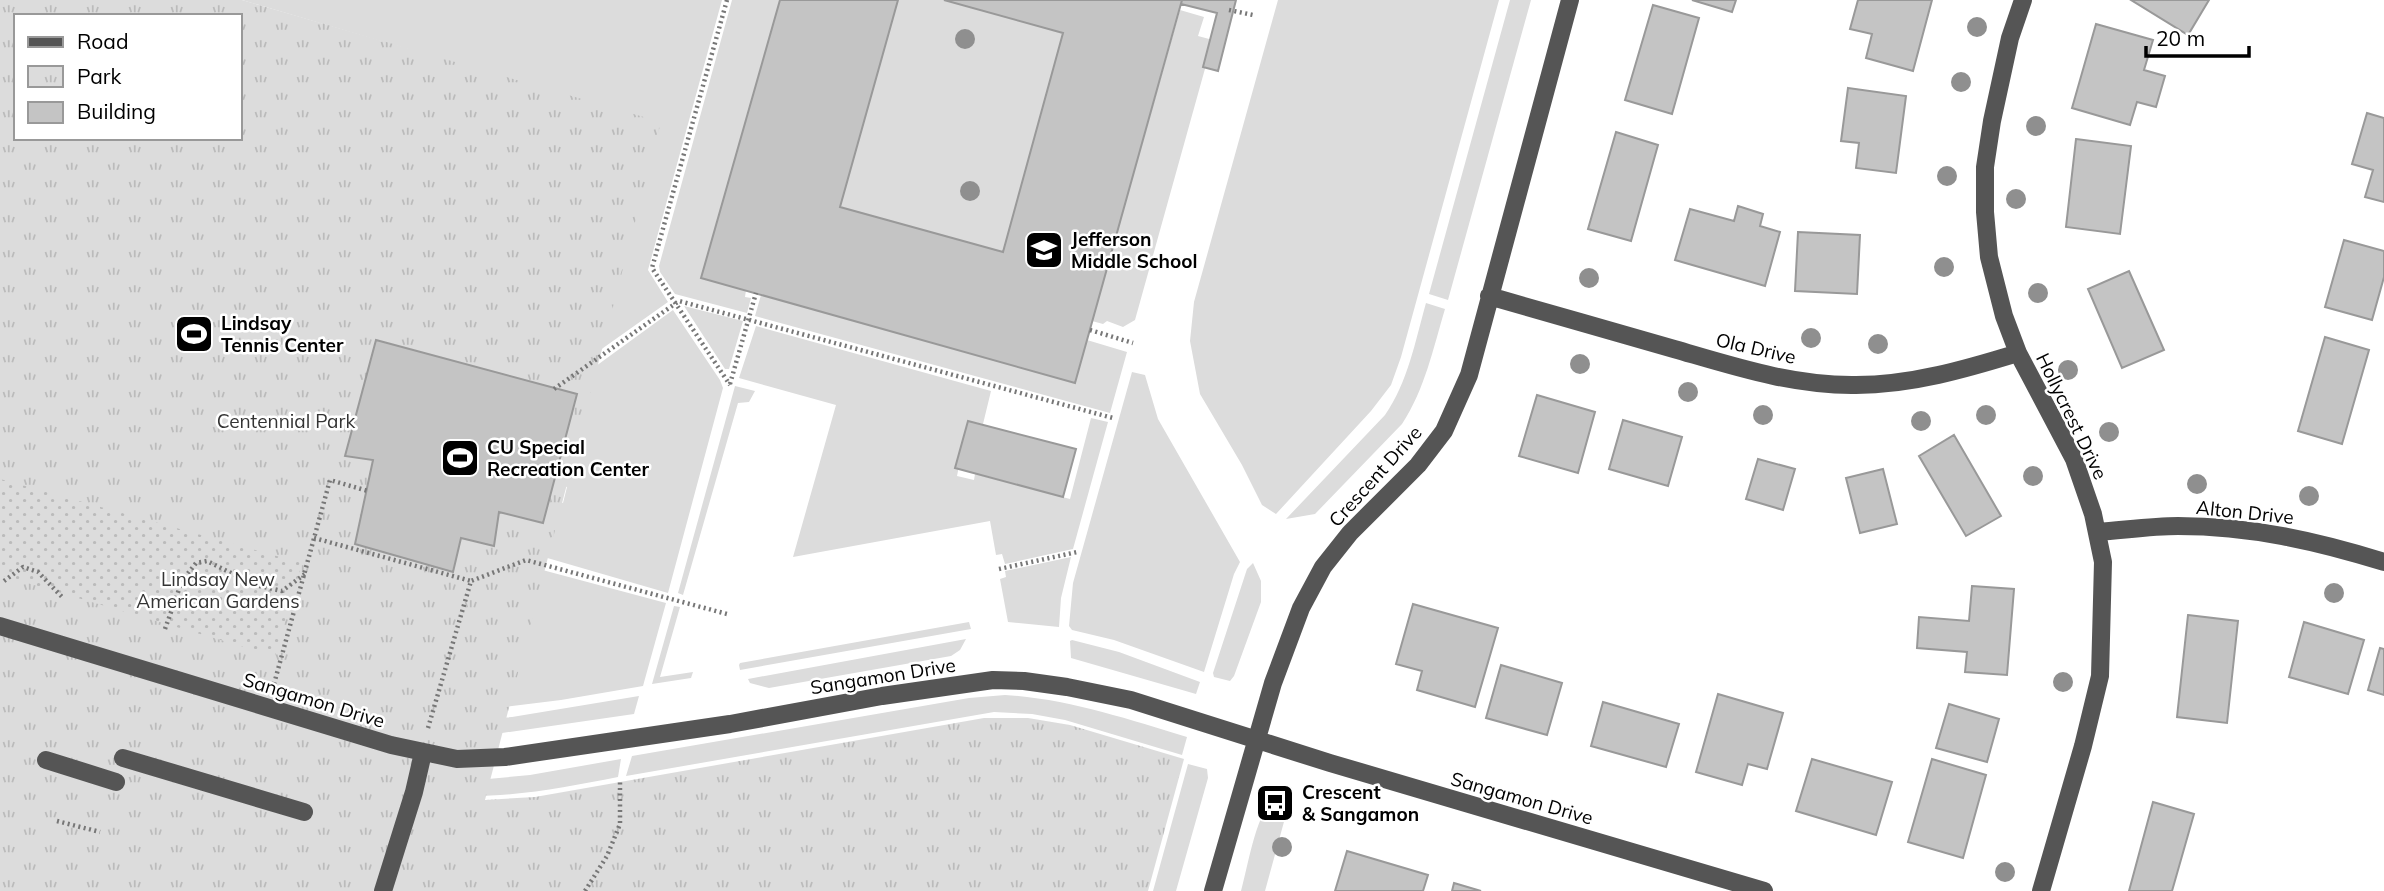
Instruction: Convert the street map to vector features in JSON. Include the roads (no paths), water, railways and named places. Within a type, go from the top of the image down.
[{"type":"street","name":"Crescent Drive","points":[[1213,891],[1283,652],[1301,608],[1323,568],[1350,533],[1418,465],[1444,430],[1469,375],[1570,0]]},
{"type":"street","name":"Hollycrest Drive","points":[[2022,0],[2010,38],[1985,167],[1989,257],[2004,316],[2018,353],[2074,459],[2098,532],[2103,562],[2100,676],[2083,746],[2041,891]]},
{"type":"street","name":"Ola Drive","points":[[1489,296],[1759,373],[1819,383],[1857,385],[1905,381],[1969,368],[2018,353]]},
{"type":"street","name":"Alton Drive","points":[[2098,532],[2177,526],[2250,530],[2322,543],[2384,562]]},
{"type":"street","name":"Sangamon Drive","points":[[0,626],[423,753],[457,760],[505,757],[730,724],[882,696],[993,680],[1067,687],[1131,700],[1256,740],[1765,891]]},
{"type":"street","points":[[383,891],[414,792],[423,753]]},
{"type":"street","points":[[123,758],[304,811]]},
{"type":"street","points":[[46,760],[116,782]]},
{"type":"place","name":"Jefferson Middle School","points":[[1044,250]]},
{"type":"place","name":"Lindsay Tennis Center","points":[[194,334]]},
{"type":"place","name":"CU Special Recreation Center","points":[[460,458]]},
{"type":"place","name":"Crescent & Sangamon","points":[[1275,803]]},
{"type":"park label","name":"Centennial Park","points":[[286,421]]},
{"type":"park label","name":"Lindsay New American Gardens","points":[[218,590]]}]
